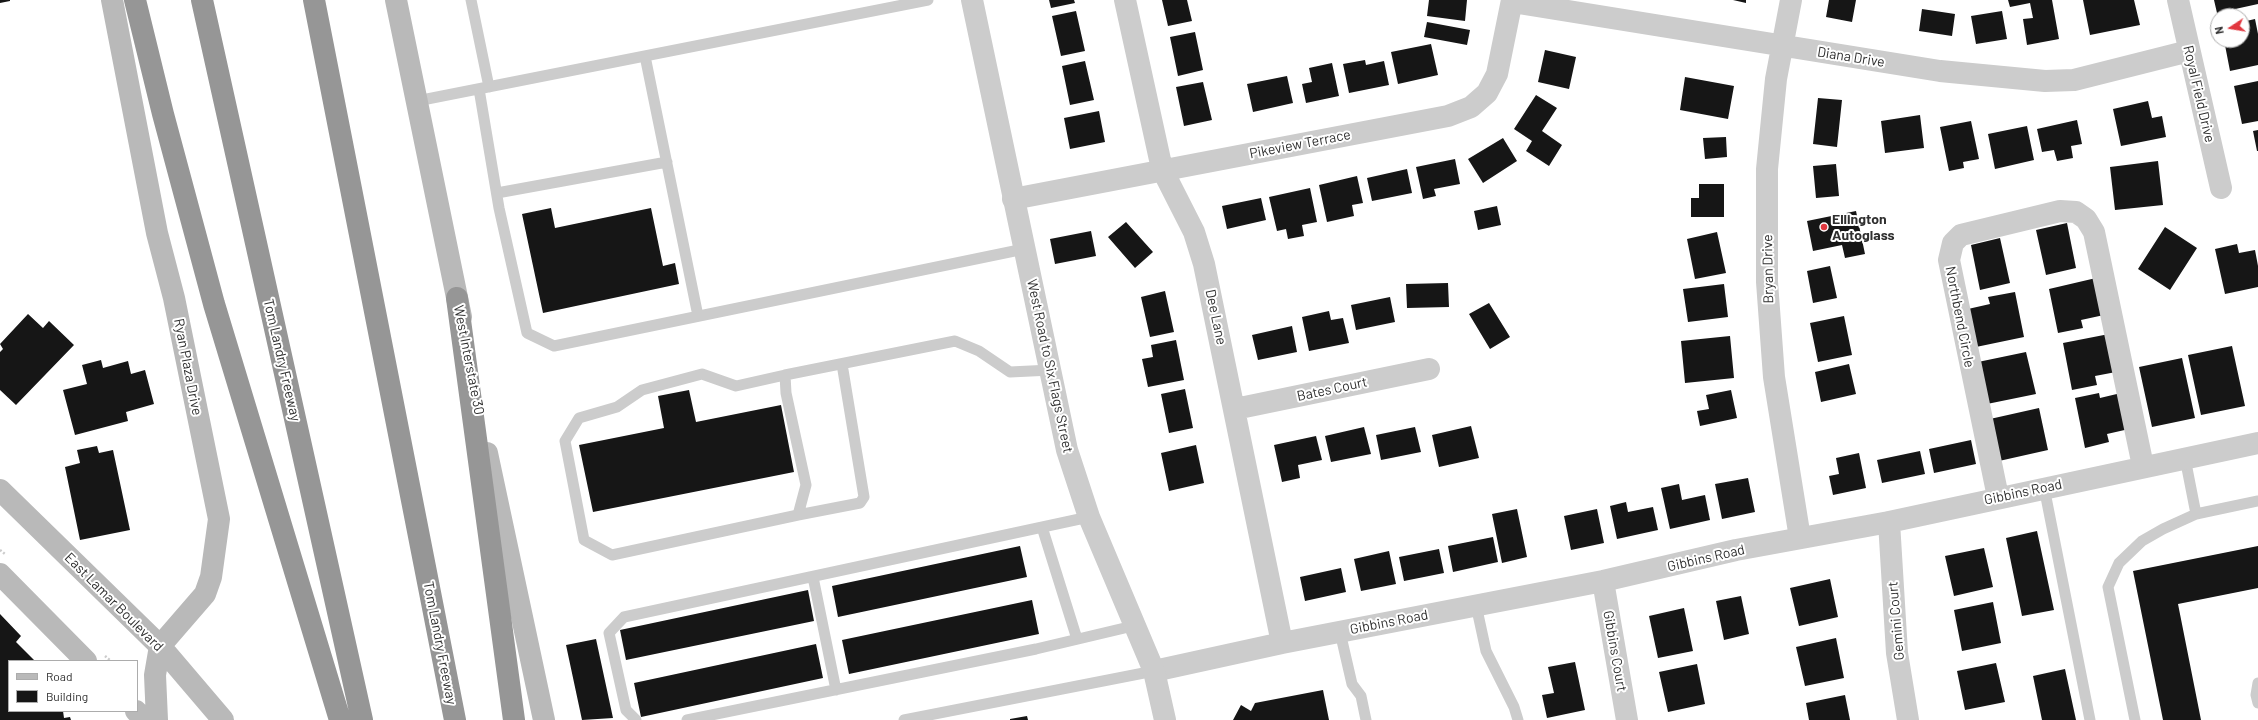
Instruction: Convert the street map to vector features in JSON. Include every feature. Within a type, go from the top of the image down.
[{"type":"highway","points":[[135,0],[163,114],[214,304],[340,720]]},
{"type":"highway","name":"Tom Landry Freeway","points":[[202,0],[362,720]]},
{"type":"highway","name":"Tom Landry Freeway","points":[[314,0],[455,720]]},
{"type":"highway","points":[[457,298],[514,720]]},
{"type":"main road","name":"Ryan Plaza Drive","points":[[112,0],[157,233],[174,298],[219,519],[211,577],[206,594],[160,646]]},
{"type":"main road","name":"West Interstate 30","points":[[396,0],[489,462],[544,720]]},
{"type":"main road","name":"East Lamar Boulevard","points":[[0,490],[160,646],[223,720]]},
{"type":"main road","points":[[0,574],[85,660]]},
{"type":"main road","points":[[157,720],[155,675],[160,646]]},
{"type":"main road","points":[[137,712],[144,720]]},
{"type":"street","name":"West Road to Six Flags Street","points":[[972,0],[1067,450],[1088,517],[1154,671],[1165,720]]},
{"type":"street","name":"Dee Lane","points":[[1125,0],[1162,169],[1194,232],[1204,264],[1282,643]]},
{"type":"street","name":"Bryan Drive","points":[[1790,0],[1776,79],[1768,169],[1767,282],[1774,377],[1800,538]]},
{"type":"street","name":"Royal Field Drive","points":[[2178,0],[2221,188]]},
{"type":"street","name":"Pikeview Terrace","points":[[1013,199],[1162,169],[1448,116],[1471,107],[1487,93],[1497,74],[1512,1]]},
{"type":"street","name":"Diana Drive","points":[[1512,1],[1782,47],[1940,71],[2045,81],[2074,80],[2189,50]]},
{"type":"street","name":"Northbend Circle","points":[[1998,497],[1949,260],[1953,244],[1962,235],[2060,211],[2076,212],[2086,219],[2094,232],[2143,466]]},
{"type":"street","name":"Bates Court","points":[[1235,409],[1429,369]]},
{"type":"street","name":"Gibbins Road","points":[[1154,671],[1282,643],[1603,581],[1800,538],[1889,522],[2044,487],[2258,443]]},
{"type":"street","name":"Gemini Court","points":[[1889,522],[1897,653],[1908,720]]},
{"type":"street","name":"Gibbins Court","points":[[1603,581],[1627,720]]},
{"type":"lane","points":[[471,0],[497,193],[527,333],[554,346],[1024,249]]},
{"type":"lane","points":[[417,101],[906,2],[928,0]]},
{"type":"lane","points":[[645,56],[698,316]]},
{"type":"lane","points":[[497,193],[667,162]]},
{"type":"lane","points":[[842,364],[864,497],[860,503],[798,514],[612,556],[584,540],[565,441],[579,418],[617,408],[642,390],[702,374],[736,386],[785,375],[955,341],[979,351],[1010,372],[1050,370]]},
{"type":"lane","points":[[785,375],[786,393],[806,485],[798,514]]},
{"type":"lane","points":[[2184,458],[2196,514]]},
{"type":"lane","points":[[2044,487],[2090,720]]},
{"type":"lane","points":[[2135,720],[2108,587],[2119,564],[2142,541],[2196,514],[2258,501]]},
{"type":"lane","points":[[636,720],[626,710],[609,633],[624,617],[1088,517]]},
{"type":"lane","points":[[1042,527],[1077,639]]},
{"type":"lane","points":[[813,577],[836,690]]},
{"type":"lane","points":[[1476,606],[1486,651],[1514,707],[1518,720]]},
{"type":"lane","points":[[687,720],[836,690],[1134,626]]},
{"type":"lane","points":[[1340,632],[1352,684],[1361,696],[1366,720]]},
{"type":"lane","points":[[904,720],[1154,671]]},
{"type":"lane","points":[[2258,683],[2256,695],[2258,703]]},
{"type":"building","points":[[0,0],[10,0],[10,1],[0,3]]},
{"type":"building","points":[[1049,0],[1074,0],[1075,3],[1051,8]]},
{"type":"building","points":[[1162,0],[1187,0],[1192,21],[1168,26]]},
{"type":"building","points":[[1429,0],[1467,0],[1465,21],[1427,16]]},
{"type":"building","points":[[1733,0],[1746,0],[1746,3]]},
{"type":"building","points":[[1829,0],[1856,0],[1852,22],[1826,17]]},
{"type":"building","points":[[2008,0],[2052,0],[2059,39],[2027,45],[2023,19],[2033,18],[2030,3],[2010,7]]},
{"type":"building","points":[[2083,0],[2134,0],[2140,25],[2090,35]]},
{"type":"building","points":[[2214,0],[2258,0],[2258,4],[2240,8],[2216,8]]},
{"type":"building","points":[[1922,9],[1955,14],[1952,36],[1919,31]]},
{"type":"building","points":[[1076,11],[1085,51],[1061,56],[1052,16]]},
{"type":"building","points":[[2002,11],[2007,39],[1976,44],[1971,16]]},
{"type":"building","points":[[2255,19],[2258,34],[2258,65],[2230,71],[2226,48],[2250,48],[2250,20]]},
{"type":"building","points":[[1427,22],[1470,30],[1467,45],[1424,37]]},
{"type":"building","points":[[1195,32],[1203,70],[1178,76],[1170,37]]},
{"type":"building","points":[[1431,44],[1438,75],[1398,84],[1391,52]]},
{"type":"building","points":[[1545,50],[1576,57],[1569,89],[1538,82]]},
{"type":"building","points":[[1365,60],[1366,65],[1384,61],[1389,85],[1349,93],[1343,64]]},
{"type":"building","points":[[1085,61],[1094,100],[1070,105],[1062,66]]},
{"type":"building","points":[[1332,63],[1339,96],[1306,103],[1302,84],[1312,82],[1309,68]]},
{"type":"building","points":[[1287,76],[1293,103],[1253,112],[1247,84]]},
{"type":"building","points":[[1685,77],[1734,86],[1728,119],[1680,110]]},
{"type":"building","points":[[2258,81],[2258,121],[2242,124],[2234,86]]},
{"type":"building","points":[[1203,82],[1212,120],[1184,126],[1176,87]]},
{"type":"building","points":[[1536,95],[1557,108],[1542,131],[1562,145],[1549,166],[1526,151],[1532,141],[1514,129]]},
{"type":"building","points":[[1818,98],[1842,100],[1837,147],[1813,144]]},
{"type":"building","points":[[2148,101],[2152,118],[2162,116],[2166,137],[2121,146],[2113,109]]},
{"type":"building","points":[[1099,111],[1105,142],[1070,149],[1064,118]]},
{"type":"building","points":[[1920,115],[1924,148],[1885,153],[1881,121]]},
{"type":"building","points":[[2077,120],[2082,144],[2071,146],[2073,158],[2057,161],[2054,150],[2042,152],[2037,129]]},
{"type":"building","points":[[1971,121],[1979,159],[1963,162],[1964,168],[1949,171],[1940,127]]},
{"type":"building","points":[[2027,126],[2034,160],[1995,169],[1988,134]]},
{"type":"building","points":[[2258,130],[2258,151],[2257,151],[2253,131]]},
{"type":"building","points":[[1726,137],[1727,157],[1705,159],[1703,138]]},
{"type":"building","points":[[1503,138],[1517,161],[1483,183],[1468,159]]},
{"type":"building","points":[[1455,159],[1460,184],[1434,189],[1436,196],[1423,199],[1416,167]]},
{"type":"building","points":[[2158,161],[2163,205],[2115,210],[2110,167]]},
{"type":"building","points":[[1836,164],[1839,196],[1816,198],[1813,166]]},
{"type":"building","points":[[1407,169],[1412,193],[1372,201],[1367,178]]},
{"type":"building","points":[[1357,176],[1363,203],[1352,205],[1354,216],[1327,222],[1319,185]]},
{"type":"building","points":[[1699,184],[1724,184],[1724,217],[1691,217],[1691,198],[1699,198]]},
{"type":"building","points":[[1310,188],[1317,222],[1302,225],[1304,236],[1288,239],[1286,229],[1277,231],[1269,197]]},
{"type":"building","points":[[1261,198],[1266,220],[1227,229],[1222,206]]},
{"type":"building","points":[[1497,206],[1501,225],[1478,230],[1474,211]]},
{"type":"building","points":[[551,208],[555,228],[651,208],[663,266],[675,263],[679,284],[543,313],[522,214]]},
{"type":"building","points":[[1856,211],[1865,254],[1845,258],[1842,245],[1813,251],[1807,221]]},
{"type":"building","points":[[1126,222],[1153,252],[1135,268],[1108,237]]},
{"type":"building","points":[[2067,223],[2076,268],[2046,275],[2036,230]]},
{"type":"building","points":[[2165,227],[2197,248],[2170,290],[2138,269]]},
{"type":"building","points":[[1091,231],[1096,256],[1055,264],[1050,239]]},
{"type":"building","points":[[1717,232],[1726,273],[1695,279],[1687,239]]},
{"type":"building","points":[[2000,238],[2010,283],[1980,290],[1971,245]]},
{"type":"building","points":[[2237,244],[2239,253],[2255,250],[2258,266],[2258,287],[2225,294],[2215,249]]},
{"type":"building","points":[[1830,266],[1837,298],[1813,303],[1807,271]]},
{"type":"building","points":[[2096,278],[2104,315],[2081,320],[2083,328],[2058,333],[2049,289]]},
{"type":"building","points":[[1448,283],[1449,307],[1407,308],[1406,284]]},
{"type":"building","points":[[1724,284],[1728,317],[1688,322],[1683,289]]},
{"type":"building","points":[[1165,291],[1174,332],[1150,337],[1141,297]]},
{"type":"building","points":[[2015,292],[2024,337],[1976,347],[1968,309],[1990,304],[1988,297]]},
{"type":"building","points":[[1390,297],[1395,322],[1356,330],[1351,305]]},
{"type":"building","points":[[1489,303],[1510,337],[1490,349],[1469,314]]},
{"type":"building","points":[[1329,311],[1331,320],[1343,318],[1349,343],[1309,351],[1302,317]]},
{"type":"building","points":[[28,314],[43,328],[49,321],[74,345],[16,405],[0,390],[0,352],[3,349],[0,344]]},
{"type":"building","points":[[1844,316],[1852,355],[1818,362],[1810,323]]},
{"type":"building","points":[[1292,326],[1297,352],[1258,360],[1252,335]]},
{"type":"building","points":[[2109,334],[2116,372],[2095,376],[2097,385],[2072,390],[2063,343]]},
{"type":"building","points":[[1730,336],[1734,378],[1685,383],[1681,341]]},
{"type":"building","points":[[1176,340],[1184,380],[1148,387],[1142,359],[1153,357],[1151,345]]},
{"type":"building","points":[[2232,346],[2245,406],[2201,415],[2188,355]]},
{"type":"building","points":[[2026,352],[2036,394],[1987,404],[1978,362]]},
{"type":"building","points":[[2182,358],[2195,418],[2152,427],[2139,367]]},
{"type":"building","points":[[101,360],[103,368],[128,361],[131,374],[145,370],[154,404],[126,412],[128,421],[75,435],[63,390],[87,384],[82,365]]},
{"type":"building","points":[[1849,364],[1856,394],[1821,402],[1815,372]]},
{"type":"building","points":[[1185,389],[1193,428],[1169,433],[1161,394]]},
{"type":"building","points":[[689,390],[696,422],[781,405],[794,472],[593,512],[579,445],[664,428],[658,396]]},
{"type":"building","points":[[1731,390],[1737,418],[1700,426],[1697,411],[1709,409],[1706,395]]},
{"type":"building","points":[[2099,393],[2100,398],[2121,393],[2129,429],[2107,434],[2109,442],[2085,448],[2075,398]]},
{"type":"building","points":[[2039,408],[2048,450],[1999,461],[1990,419]]},
{"type":"building","points":[[1471,426],[1479,458],[1439,467],[1432,435]]},
{"type":"building","points":[[1364,427],[1371,454],[1331,462],[1325,436]]},
{"type":"building","points":[[1415,427],[1421,452],[1381,460],[1376,435]]},
{"type":"building","points":[[1316,436],[1322,460],[1298,465],[1300,478],[1282,482],[1274,445]]},
{"type":"building","points":[[1971,440],[1976,464],[1934,473],[1929,449]]},
{"type":"building","points":[[1196,445],[1204,483],[1169,491],[1161,453]]},
{"type":"building","points":[[97,446],[99,453],[113,450],[130,530],[80,540],[65,467],[80,463],[77,450]]},
{"type":"building","points":[[1920,451],[1925,474],[1882,483],[1877,460]]},
{"type":"building","points":[[1859,453],[1866,488],[1833,495],[1829,476],[1839,474],[1836,458]]},
{"type":"building","points":[[1748,478],[1755,512],[1722,519],[1715,484]]},
{"type":"building","points":[[1679,484],[1682,500],[1705,495],[1710,520],[1670,529],[1661,488]]},
{"type":"building","points":[[1626,502],[1628,512],[1653,507],[1658,530],[1617,539],[1610,506]]},
{"type":"building","points":[[1517,509],[1527,557],[1502,563],[1492,514]]},
{"type":"building","points":[[1597,509],[1604,543],[1571,550],[1564,516]]},
{"type":"building","points":[[2037,531],[2054,610],[2022,616],[2006,538]]},
{"type":"building","points":[[1493,537],[1498,562],[1453,572],[1448,546]]},
{"type":"building","points":[[1020,546],[1027,577],[838,617],[832,586]]},
{"type":"building","points":[[2258,546],[2258,588],[2178,604],[2201,720],[2163,720],[2133,571]]},
{"type":"building","points":[[1984,548],[1993,587],[1954,596],[1945,556]]},
{"type":"building","points":[[1439,549],[1444,573],[1404,581],[1399,557]]},
{"type":"building","points":[[1389,551],[1396,584],[1361,591],[1354,559]]},
{"type":"building","points":[[1341,568],[1346,592],[1305,601],[1300,577]]},
{"type":"building","points":[[1830,579],[1838,617],[1799,626],[1790,588]]},
{"type":"building","points":[[808,590],[814,621],[626,660],[620,630]]},
{"type":"building","points":[[1741,596],[1749,634],[1724,640],[1716,601]]},
{"type":"building","points":[[1032,600],[1039,634],[849,674],[842,640]]},
{"type":"building","points":[[1993,602],[2001,643],[1962,651],[1954,610]]},
{"type":"building","points":[[1684,608],[1693,651],[1658,658],[1649,616]]},
{"type":"building","points":[[0,614],[21,636],[16,642],[34,660],[8,660],[8,712],[63,712],[64,718],[70,717],[71,720],[0,720]]},
{"type":"building","points":[[1836,638],[1844,678],[1805,686],[1796,647]]},
{"type":"building","points":[[596,639],[613,718],[582,720],[566,645]]},
{"type":"building","points":[[816,644],[823,678],[641,717],[634,683]]},
{"type":"building","points":[[1575,662],[1585,710],[1547,718],[1542,695],[1554,693],[1548,667]]},
{"type":"building","points":[[1996,663],[2005,702],[1965,710],[1957,671]]},
{"type":"building","points":[[1697,664],[1705,704],[1668,712],[1659,672]]},
{"type":"building","points":[[2065,669],[2076,720],[2042,720],[2033,676]]},
{"type":"building","points":[[1323,690],[1329,720],[1233,720],[1241,705],[1251,711],[1255,703]]},
{"type":"building","points":[[1845,695],[1850,720],[1809,720],[1806,703]]},
{"type":"building","points":[[1027,716],[1028,720],[1010,720],[1010,719]]},
{"type":"place","name":"Ellington Autoglass","points":[[1824,227]]}]
